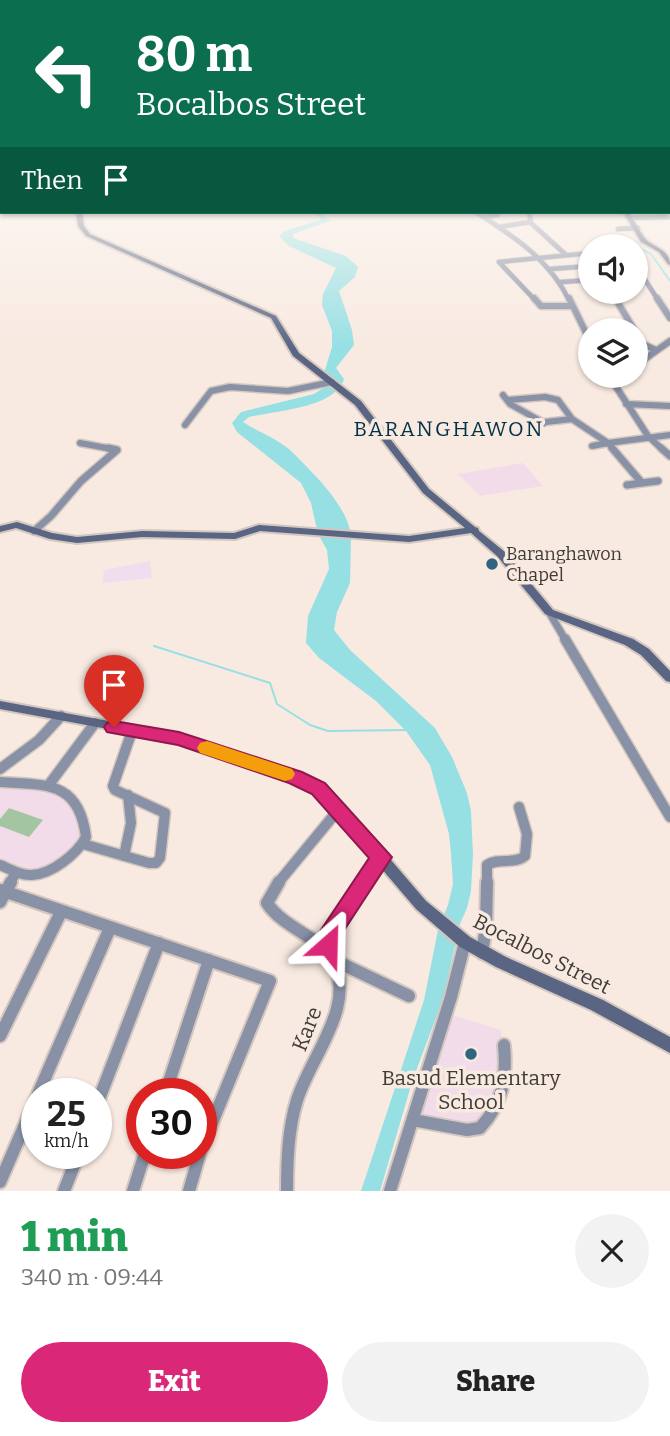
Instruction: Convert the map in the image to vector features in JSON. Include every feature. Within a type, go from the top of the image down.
[{"type":"street","points":[[89,237],[274,317],[296,354],[362,407],[426,491],[501,554],[549,612],[670,817]]},
{"type":"street","points":[[511,237],[537,257],[561,282],[578,318]]},
{"type":"street","points":[[546,237],[565,254]]},
{"type":"street","points":[[642,237],[661,251],[670,263]]},
{"type":"street","points":[[572,306],[541,306],[499,262],[578,253]]},
{"type":"street","points":[[550,269],[578,267]]},
{"type":"street","points":[[561,282],[578,281]]},
{"type":"street","points":[[648,284],[670,318]]},
{"type":"street","points":[[648,356],[670,341]]},
{"type":"street","points":[[648,346],[656,350]]},
{"type":"street","points":[[185,425],[211,391],[230,387],[288,391],[336,386]]},
{"type":"street","points":[[615,388],[648,436],[670,456]]},
{"type":"street","points":[[572,419],[541,423],[505,398],[554,398],[561,402],[572,419],[608,443],[642,483]]},
{"type":"street","points":[[625,404],[670,406]]},
{"type":"street","points":[[592,446],[670,435]]},
{"type":"street","points":[[34,531],[51,516],[81,481],[117,450],[80,443]]},
{"type":"street","points":[[627,485],[657,481]]},
{"type":"street","points":[[0,529],[16,526],[50,536],[82,540],[142,534],[235,536],[252,528],[409,539],[475,530]]},
{"type":"street","points":[[549,612],[629,642],[645,652],[670,678]]},
{"type":"street","name":"Bocalbos Street","points":[[0,705],[179,738],[295,778],[318,789],[339,809],[435,919],[464,941],[482,953],[597,1006],[670,1045]]},
{"type":"street","points":[[0,770],[39,740],[61,716]]},
{"type":"street","points":[[48,786],[95,723]]},
{"type":"street","points":[[83,844],[156,863],[160,858],[165,813],[115,790],[113,786],[132,731]]},
{"type":"street","points":[[0,782],[48,786],[69,795],[82,808],[86,831],[83,844],[43,872],[32,875],[0,865]]},
{"type":"street","points":[[124,856],[131,823],[128,795]]},
{"type":"street","points":[[482,953],[486,927],[487,865],[493,861],[519,861],[525,856],[528,847],[519,807]]},
{"type":"street","points":[[339,809],[274,888],[267,903],[274,914],[333,958],[409,996]]},
{"type":"street","name":"Kare","points":[[288,1191],[290,1128],[298,1097],[330,1032],[338,1003],[330,933],[381,857]]},
{"type":"street","points":[[16,872],[2,895],[267,979],[270,986],[217,1114]]},
{"type":"street","points":[[0,1036],[61,912]]},
{"type":"street","points":[[46,1078],[110,928]]},
{"type":"street","points":[[390,1191],[414,1120],[464,941]]},
{"type":"street","points":[[107,1078],[159,943]]},
{"type":"street","points":[[170,1078],[209,960]]},
{"type":"street","points":[[414,1120],[467,1130],[480,1128],[499,1106],[505,1088],[507,1075],[504,1045]]},
{"type":"street","points":[[0,1182],[21,1134]]},
{"type":"street","points":[[64,1191],[73,1169]]},
{"type":"street","points":[[133,1191],[140,1169]]},
{"type":"street","points":[[188,1191],[195,1169]]},
{"type":"shaded area","points":[[523,463],[543,486],[480,496],[458,474]]},
{"type":"shaded area","points":[[150,561],[152,578],[102,583],[104,570]]},
{"type":"shaded area","points":[[30,784],[62,794],[77,810],[82,841],[78,847],[41,870],[15,868],[0,863],[0,785]]},
{"type":"shaded area","name":"Basud Elementary School","points":[[452,1015],[501,1030],[504,1078],[494,1104],[476,1127],[420,1118]]},
{"type":"green space","points":[[9,808],[43,820],[29,837],[0,826],[0,819]]},
{"type":"water","points":[[280,237],[293,237],[346,256],[358,267],[355,277],[339,291],[354,345],[336,368],[344,379],[339,389],[329,396],[303,407],[249,417],[243,422],[290,450],[337,503],[349,527],[351,539],[350,583],[337,612],[334,630],[350,650],[435,728],[452,757],[467,793],[471,811],[473,854],[467,908],[460,924],[443,999],[413,1079],[380,1191],[361,1191],[424,1000],[438,930],[453,884],[451,854],[449,834],[430,765],[406,731],[376,701],[319,658],[306,643],[308,616],[329,569],[327,550],[318,534],[311,503],[301,483],[237,432],[232,423],[241,412],[314,394],[334,381],[324,373],[332,347],[332,331],[322,305],[323,294],[336,268],[289,246]]},
{"type":"waterway","points":[[648,252],[670,281]]},
{"type":"waterway","points":[[154,646],[270,683],[277,704],[310,725],[328,731],[406,730]]},
{"type":"slow traffic","points":[[207,748],[285,774]]},
{"type":"place","name":"Baranghawon Chapel","points":[[492,564]]},
{"type":"place","name":"Basud Elementary School","points":[[471,1054]]},
{"type":"district","name":"BARANGHAWON","points":[[449,429]]},
{"type":"route","points":[[114,727],[179,738],[295,778],[318,789],[339,809],[381,857],[330,933],[328,945]]}]
